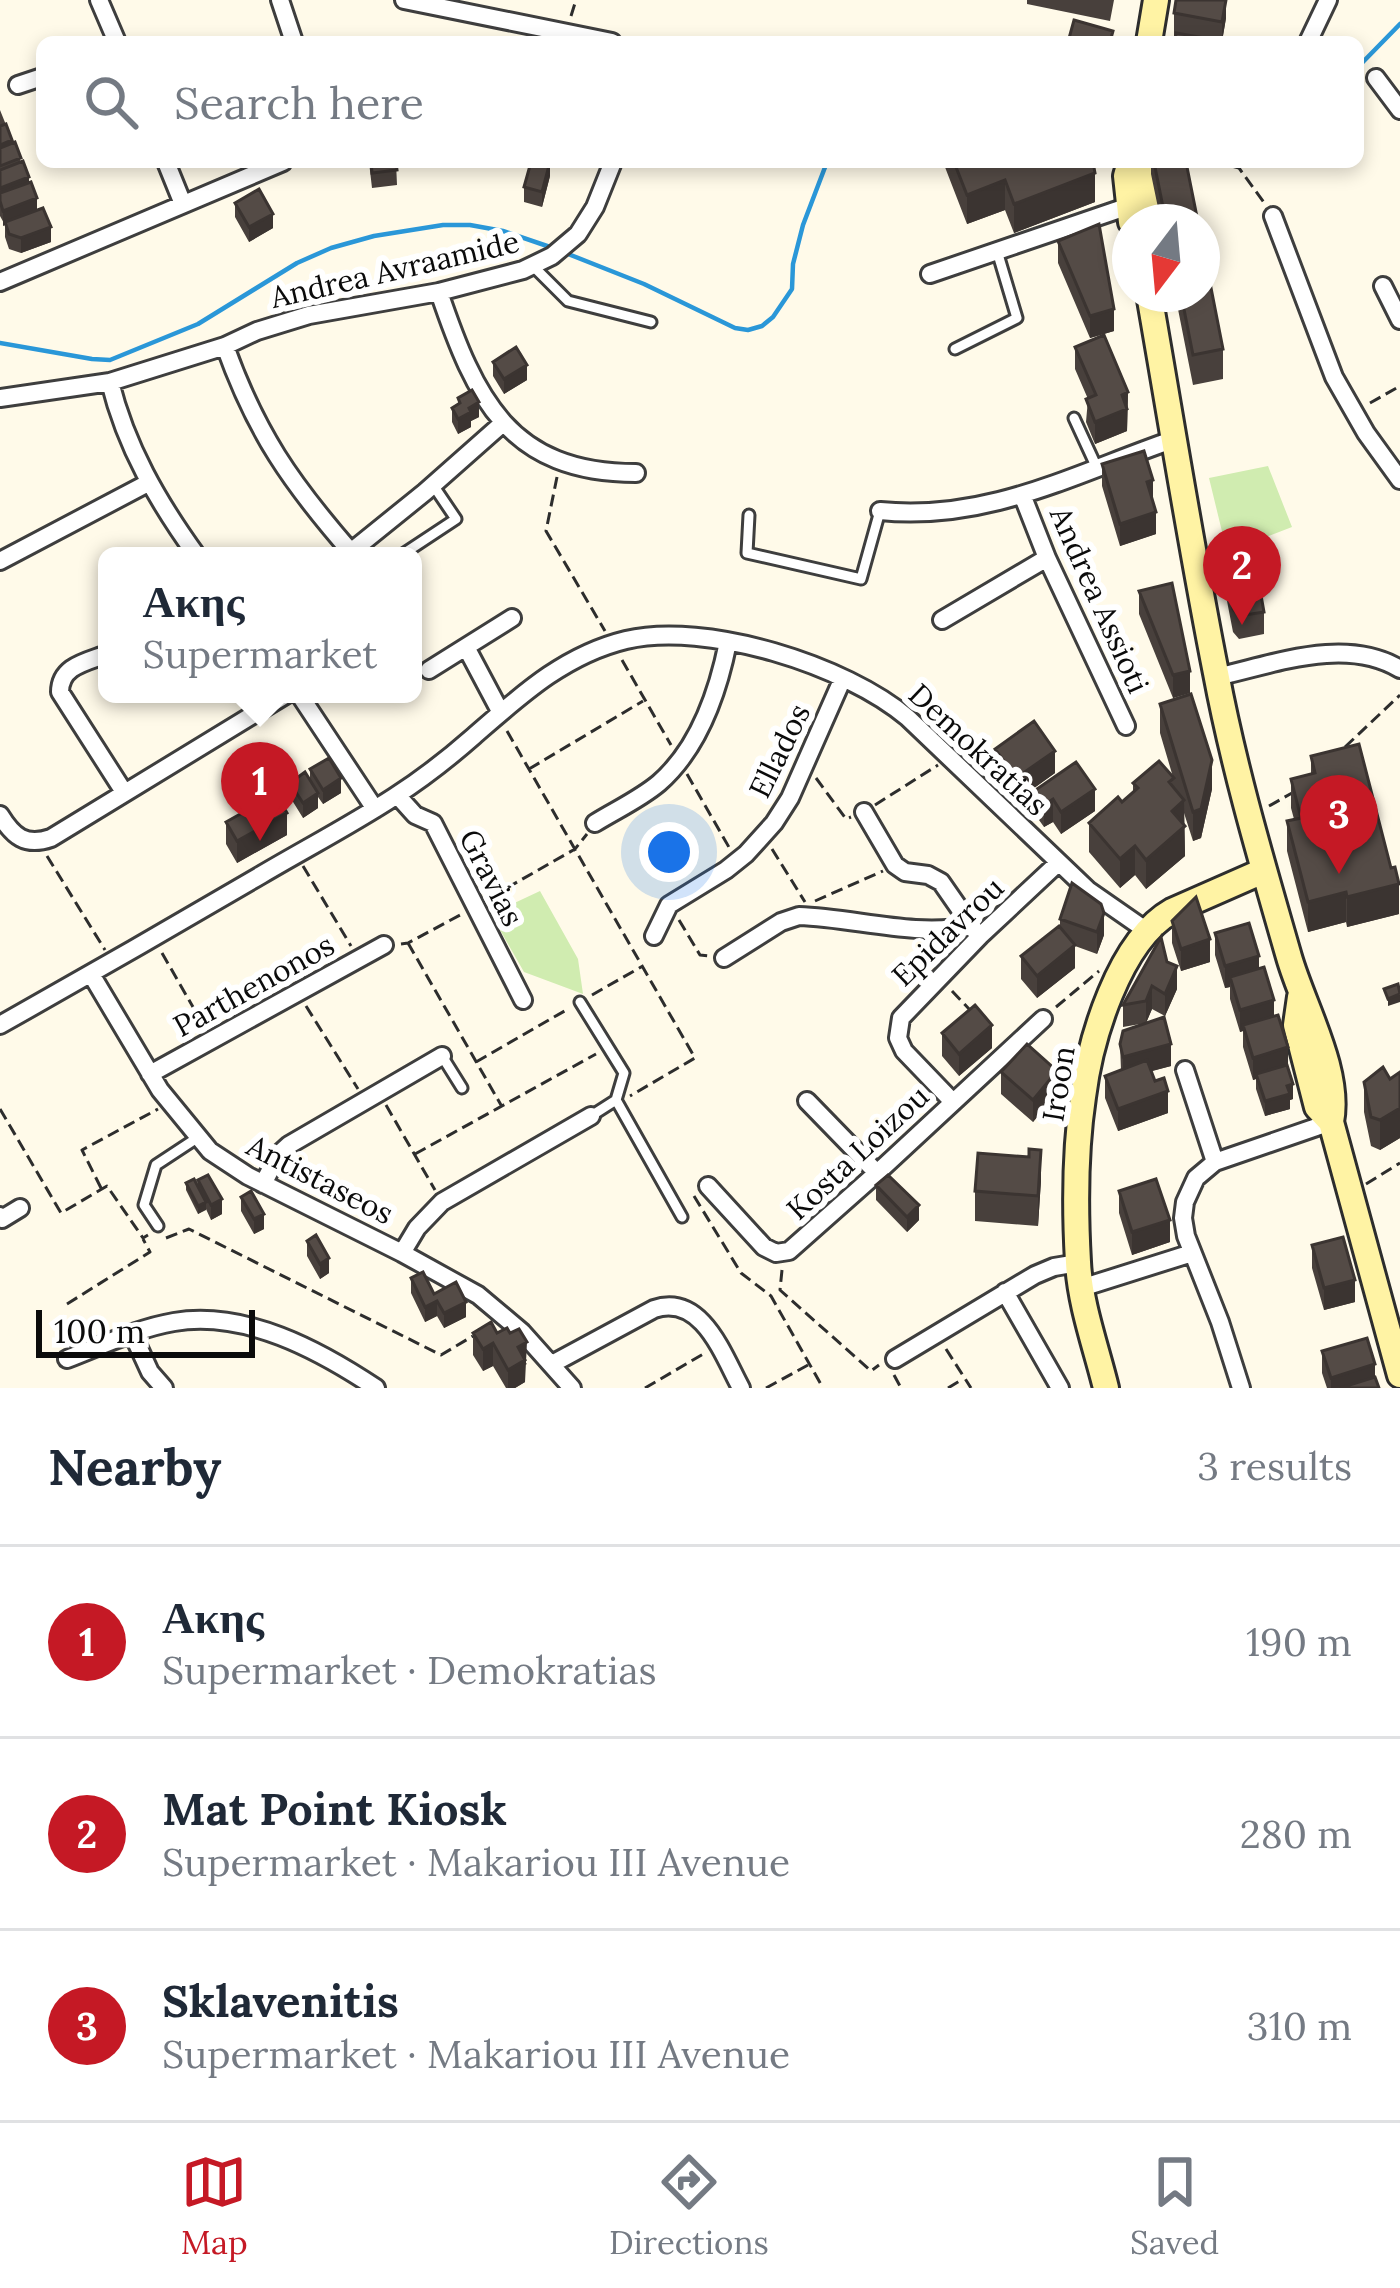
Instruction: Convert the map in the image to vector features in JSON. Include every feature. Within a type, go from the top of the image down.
[{"type":"street","points":[[99,0],[114,36]]},
{"type":"street","points":[[280,0],[292,36]]},
{"type":"street","points":[[404,0],[588,36]]},
{"type":"street","points":[[1150,36],[1156,0]]},
{"type":"street","points":[[1311,36],[1328,0]]},
{"type":"street","points":[[18,85],[36,78]]},
{"type":"street","points":[[1376,78],[1400,110]]},
{"type":"street","points":[[168,168],[183,204]]},
{"type":"street","points":[[2,277],[269,168]]},
{"type":"street","name":"Andrea Avraamide","points":[[0,398],[110,382],[309,315],[439,292],[533,266],[570,242],[595,207],[611,168]]},
{"type":"street","points":[[1131,168],[1126,176],[1133,204]]},
{"type":"street","points":[[1273,216],[1334,377],[1400,480]]},
{"type":"street","points":[[930,274],[997,251],[1112,223]]},
{"type":"street","points":[[1384,286],[1400,320]]},
{"type":"street","points":[[439,292],[472,377],[503,423],[560,461],[594,471],[637,473]]},
{"type":"street","points":[[1152,312],[1216,677],[1263,871],[1300,998],[1314,1021],[1335,1103],[1331,1122],[1400,1375]]},
{"type":"street","points":[[225,346],[266,440],[344,547]]},
{"type":"street","points":[[110,382],[148,483],[190,547]]},
{"type":"street","points":[[358,547],[503,423]]},
{"type":"street","points":[[880,512],[935,513],[1023,496],[1174,439]]},
{"type":"street","points":[[0,560],[148,483]]},
{"type":"street","name":"Andrea Assioti","points":[[1023,496],[1126,726]]},
{"type":"street","points":[[942,620],[1047,558]]},
{"type":"street","points":[[428,670],[512,618]]},
{"type":"street","name":"Demokratias","points":[[0,1025],[397,795],[559,668],[612,644],[655,634],[728,642],[794,660],[866,689],[896,709],[1101,901],[1147,931]]},
{"type":"street","points":[[595,823],[653,788],[679,760],[708,713],[728,642]]},
{"type":"street","points":[[466,647],[499,712]]},
{"type":"street","points":[[1216,677],[1342,652],[1367,654],[1400,669]]},
{"type":"street","points":[[98,658],[69,670],[61,679],[60,692],[124,792]]},
{"type":"street","name":"Ellados","points":[[669,904],[736,862],[783,812],[843,679]]},
{"type":"street","points":[[0,814],[13,833],[34,842],[56,835],[272,703]]},
{"type":"street","points":[[305,703],[375,808]]},
{"type":"street","name":"Gravias","points":[[397,795],[415,815],[433,823],[523,1000]]},
{"type":"street","points":[[864,812],[895,865],[940,882],[975,931]]},
{"type":"street","name":"Epidavrou","points":[[953,1102],[907,1055],[898,1038],[901,1018],[975,931],[1058,863]]},
{"type":"street","name":"Iroon","points":[[1106,1388],[1080,1276],[1083,1095],[1094,1048],[1120,974],[1147,931],[1172,911],[1263,871]]},
{"type":"street","points":[[654,936],[669,904]]},
{"type":"street","points":[[724,958],[799,916],[975,931]]},
{"type":"street","name":"Parthenonos","points":[[150,1074],[384,945]]},
{"type":"street","name":"Antistaseos","points":[[91,974],[150,1074],[197,1138],[263,1184],[402,1253],[492,1305],[572,1388]]},
{"type":"street","name":"Kosta Loizou","points":[[708,1186],[760,1244],[772,1252],[784,1252],[799,1244],[1042,1019]]},
{"type":"street","points":[[263,1184],[289,1145],[442,1056]]},
{"type":"street","points":[[1185,1070],[1216,1162]]},
{"type":"street","points":[[807,1101],[877,1173]]},
{"type":"street","points":[[402,1253],[417,1228],[442,1202],[591,1116]]},
{"type":"street","points":[[1241,1388],[1183,1228],[1185,1202],[1196,1178],[1216,1162],[1331,1122]]},
{"type":"street","points":[[0,1216],[20,1208]]},
{"type":"street","points":[[890,1360],[1046,1270],[1080,1276],[1192,1252]]},
{"type":"street","points":[[1005,1292],[1060,1388]]},
{"type":"street","points":[[552,1364],[666,1305],[684,1309],[704,1324],[741,1388]]},
{"type":"street","points":[[67,1359],[160,1324],[231,1322],[308,1349],[376,1388]]},
{"type":"street","points":[[133,1334],[150,1372],[164,1388]]},
{"type":"lane","points":[[955,350],[1017,318],[997,251]]},
{"type":"lane","points":[[533,266],[568,302],[651,322]]},
{"type":"lane","points":[[1074,418],[1097,468]]},
{"type":"lane","points":[[414,547],[456,519],[433,485]]},
{"type":"lane","points":[[748,515],[747,553],[861,579],[880,512]]},
{"type":"lane","points":[[580,1002],[624,1073],[617,1102],[682,1217]]},
{"type":"lane","points":[[442,1056],[462,1088]]},
{"type":"lane","points":[[591,1116],[617,1102]]},
{"type":"lane","points":[[158,1226],[143,1205],[156,1166],[197,1138]]},
{"type":"path","points":[[568,31],[575,0]]},
{"type":"path","points":[[1240,168],[1273,216]]},
{"type":"path","points":[[1353,413],[1400,386]]},
{"type":"path","points":[[560,461],[546,531],[736,862]]},
{"type":"path","points":[[1336,756],[1400,695]]},
{"type":"path","points":[[529,769],[645,700]]},
{"type":"path","points":[[499,712],[695,1058],[617,1102]]},
{"type":"path","points":[[806,764],[846,819],[950,758]]},
{"type":"path","points":[[1266,808],[1294,792]]},
{"type":"path","points":[[384,945],[408,943],[575,849],[595,823]]},
{"type":"path","points":[[763,836],[805,905],[895,865]]},
{"type":"path","points":[[34,842],[112,962]]},
{"type":"path","points":[[296,854],[359,959]]},
{"type":"path","points":[[669,904],[700,955],[724,958]]},
{"type":"path","points":[[154,938],[212,1040]]},
{"type":"path","points":[[408,943],[502,1106]]},
{"type":"path","points":[[1042,1019],[1107,965],[1120,974]]},
{"type":"path","points":[[476,1062],[642,966]]},
{"type":"path","points":[[939,977],[980,1022]]},
{"type":"path","points":[[298,993],[415,1154],[442,1202]]},
{"type":"path","points":[[415,1154],[608,1048]]},
{"type":"path","points":[[102,1190],[82,1150],[170,1102]]},
{"type":"path","points":[[0,1109],[61,1213],[107,1186],[150,1252],[67,1304]]},
{"type":"path","points":[[1351,1195],[1400,1162]]},
{"type":"path","points":[[708,1186],[694,1196],[742,1273],[771,1296],[823,1388]]},
{"type":"path","points":[[143,1238],[158,1226],[166,1238],[189,1229],[441,1354],[473,1336]]},
{"type":"path","points":[[784,1252],[780,1290],[871,1371],[890,1360]]},
{"type":"path","points":[[936,1334],[971,1388]]},
{"type":"path","points":[[645,1388],[717,1346]]},
{"type":"path","points":[[766,1388],[809,1364]]},
{"type":"path","points":[[948,1388],[964,1378]]},
{"type":"green space","points":[[1268,466],[1292,527],[1227,552],[1209,478]]},
{"type":"green space","points":[[540,891],[578,959],[583,994],[524,972],[491,914]]},
{"type":"building","points":[[1176,0],[1226,0],[1222,22],[1174,13]]},
{"type":"building","points":[[1074,20],[1113,31],[1112,36],[1070,36]]},
{"type":"building","points":[[6,124],[12,140],[0,145],[0,126]]},
{"type":"building","points":[[15,142],[21,158],[0,166],[0,148]]},
{"type":"building","points":[[23,161],[29,177],[0,188],[0,170]]},
{"type":"building","points":[[529,168],[548,168],[542,192],[524,187]]},
{"type":"building","points":[[956,168],[1094,168],[1095,173],[1014,204],[1005,180],[967,195]]},
{"type":"building","points":[[1155,168],[1187,168],[1194,204],[1162,204]]},
{"type":"building","points":[[31,182],[37,198],[3,211],[0,193]]},
{"type":"building","points":[[259,189],[273,214],[249,227],[235,203]]},
{"type":"building","points":[[43,208],[51,227],[21,238],[9,234],[5,222]]},
{"type":"building","points":[[1099,224],[1112,310],[1090,316],[1058,241]]},
{"type":"building","points":[[1185,312],[1216,312],[1223,349],[1193,355]]},
{"type":"building","points":[[1104,335],[1128,392],[1122,395],[1127,409],[1095,422],[1086,399],[1096,395],[1075,347]]},
{"type":"building","points":[[516,347],[527,365],[504,379],[493,362]]},
{"type":"building","points":[[472,390],[479,402],[458,419],[452,408]]},
{"type":"building","points":[[1144,451],[1156,512],[1120,524],[1102,464]]},
{"type":"building","points":[[1257,573],[1264,612],[1239,616],[1227,579]]},
{"type":"building","points":[[1172,583],[1190,671],[1173,675],[1139,591]]},
{"type":"building","points":[[1191,694],[1212,760],[1201,809],[1193,812],[1160,704]]},
{"type":"building","points":[[1034,721],[1055,751],[1016,778],[995,749]]},
{"type":"building","points":[[1359,744],[1399,884],[1308,902],[1287,821],[1301,818],[1291,779],[1315,773],[1311,756]]},
{"type":"building","points":[[329,758],[341,778],[323,790],[310,769]]},
{"type":"building","points":[[1159,761],[1184,800],[1172,811],[1185,826],[1146,860],[1135,846],[1120,859],[1089,823],[1118,797],[1122,802],[1138,788],[1133,783]]},
{"type":"building","points":[[1076,762],[1095,789],[1061,812],[1053,799],[1044,805],[1034,791]]},
{"type":"building","points":[[305,772],[318,793],[303,803],[290,783]]},
{"type":"building","points":[[276,794],[287,813],[237,841],[226,822]]},
{"type":"building","points":[[1072,883],[1101,904],[1104,913],[1097,932],[1060,919]]},
{"type":"building","points":[[1196,897],[1210,939],[1181,949],[1172,921]]},
{"type":"building","points":[[1249,923],[1259,956],[1225,966],[1215,933]]},
{"type":"building","points":[[1059,926],[1075,945],[1037,976],[1021,956]]},
{"type":"building","points":[[1161,937],[1167,962],[1177,966],[1165,994],[1152,986],[1146,1001],[1123,1005]]},
{"type":"building","points":[[1264,967],[1274,1000],[1240,1010],[1230,977]]},
{"type":"building","points":[[1398,984],[1400,994],[1388,999],[1384,989]]},
{"type":"building","points":[[975,1005],[992,1025],[959,1054],[942,1033]]},
{"type":"building","points":[[1278,1015],[1288,1047],[1253,1058],[1243,1025]]},
{"type":"building","points":[[1164,1017],[1171,1044],[1123,1057],[1123,1031]]},
{"type":"building","points":[[1027,1044],[1057,1071],[1033,1100],[1001,1072]]},
{"type":"building","points":[[1147,1060],[1155,1081],[1164,1078],[1168,1091],[1118,1109],[1105,1076]]},
{"type":"building","points":[[1287,1065],[1293,1084],[1287,1086],[1290,1094],[1265,1101],[1256,1074]]},
{"type":"building","points":[[1383,1067],[1390,1079],[1400,1072],[1400,1108],[1380,1120],[1371,1117],[1364,1082]]},
{"type":"building","points":[[1029,1149],[1041,1150],[1038,1196],[975,1191],[978,1153],[1029,1157]]},
{"type":"building","points":[[208,1175],[222,1199],[211,1205],[198,1180]]},
{"type":"building","points":[[888,1175],[919,1205],[907,1217],[876,1185]]},
{"type":"building","points":[[194,1179],[206,1202],[198,1206],[186,1183]]},
{"type":"building","points":[[1156,1179],[1170,1220],[1132,1232],[1119,1191]]},
{"type":"building","points":[[251,1191],[264,1214],[254,1219],[241,1197]]},
{"type":"building","points":[[316,1235],[329,1258],[320,1264],[307,1241]]},
{"type":"building","points":[[1343,1237],[1355,1280],[1324,1288],[1312,1245]]},
{"type":"building","points":[[423,1272],[434,1294],[456,1282],[466,1302],[444,1313],[437,1301],[425,1307],[411,1278]]},
{"type":"building","points":[[491,1322],[497,1333],[519,1329],[527,1342],[518,1347],[525,1360],[508,1370],[493,1343],[483,1349],[473,1333]]},
{"type":"building","points":[[1367,1338],[1375,1364],[1331,1378],[1322,1351]]},
{"type":"building","points":[[1375,1377],[1379,1388],[1340,1388]]},
{"type":"waterway","points":[[1364,61],[1400,24]]},
{"type":"waterway","points":[[563,252],[735,328],[762,326],[792,289],[803,225],[825,168]]},
{"type":"waterway","points":[[0,343],[110,360],[198,324],[297,263],[374,236],[470,225],[553,248]]},
{"type":"place","name":"Mat Point Kiosk","points":[[1242,625]]},
{"type":"place","name":"Ακης","points":[[260,841]]},
{"type":"place","name":"Sklavenitis","points":[[1339,874]]}]
